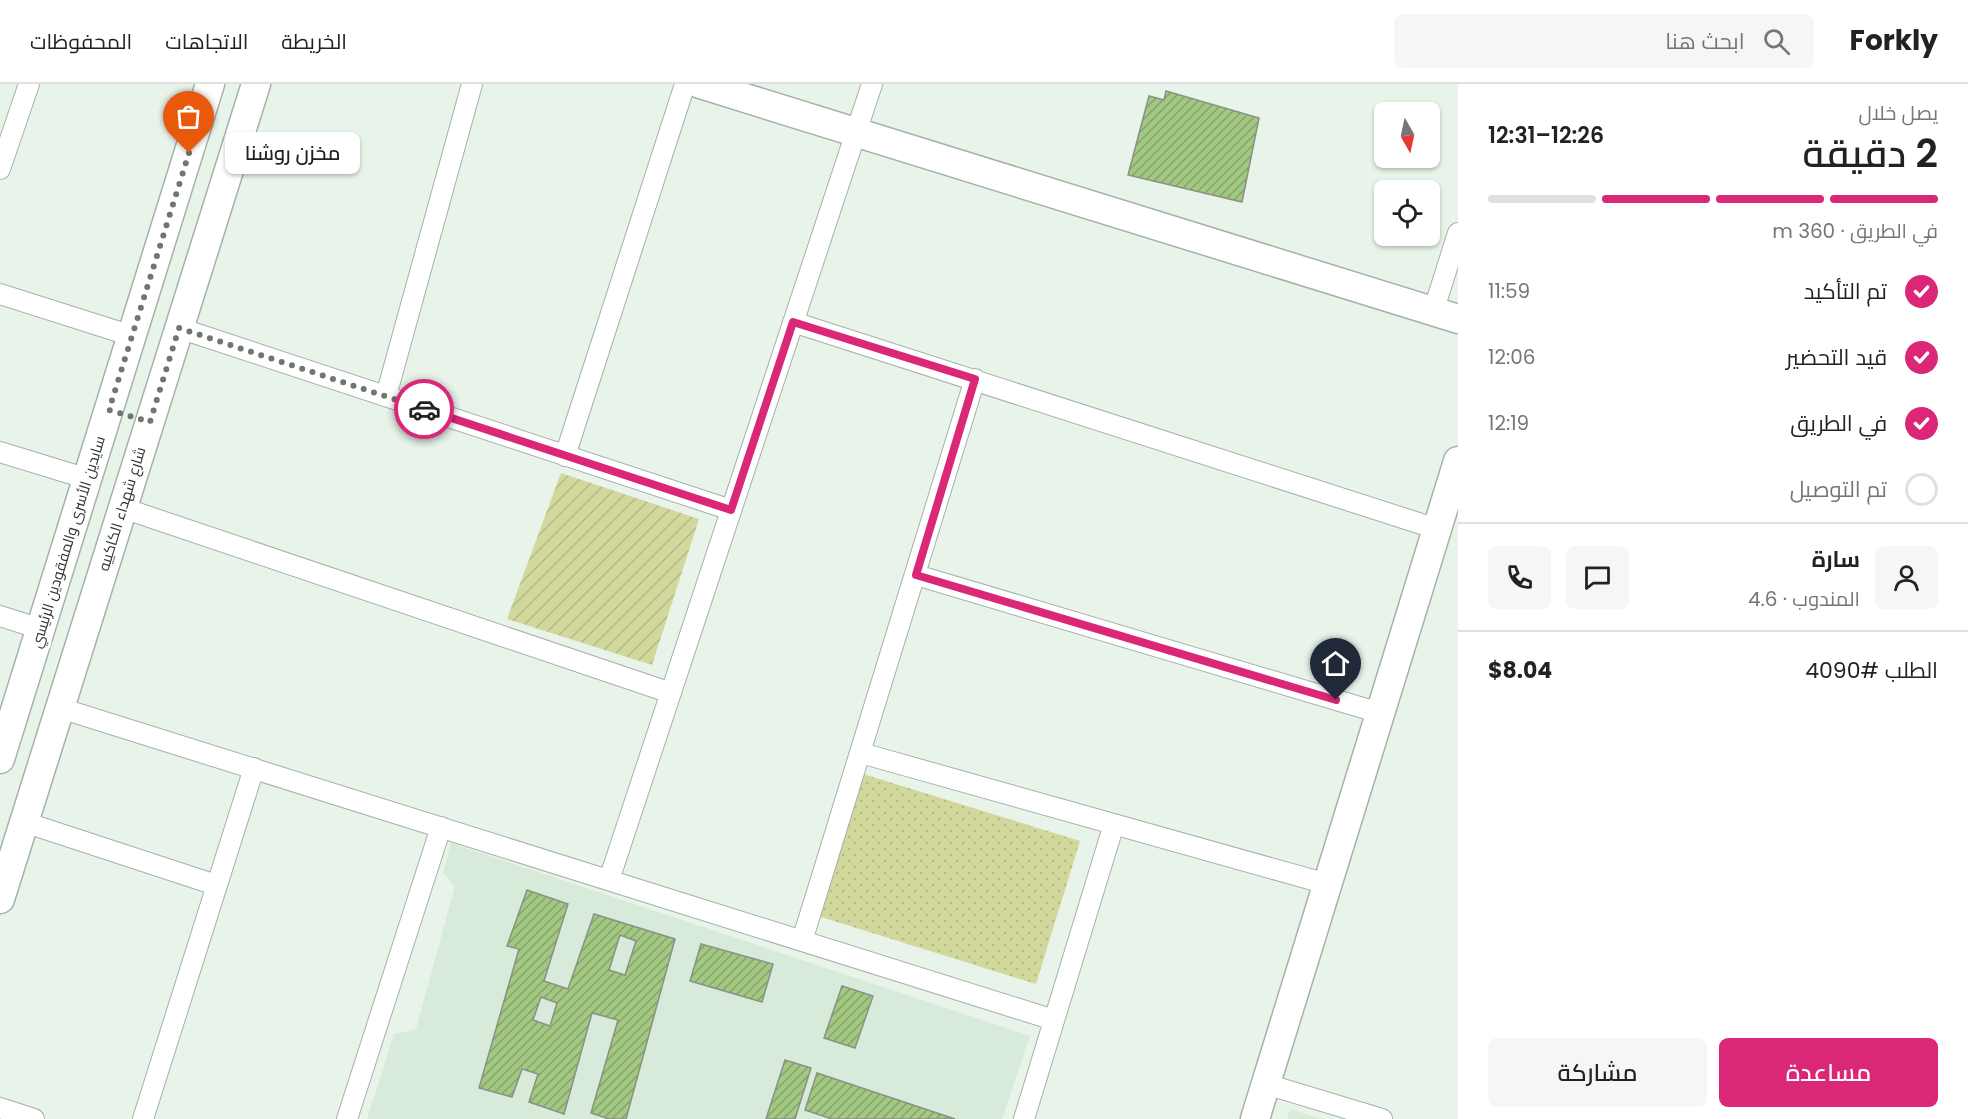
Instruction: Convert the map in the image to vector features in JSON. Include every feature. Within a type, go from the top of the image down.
[{"type":"main road","name":"سايدين الأسرى والمفقودين الرئيسي","points":[[0,759],[210,84]]},
{"type":"main road","name":"شارع شهداء الكاكييه","points":[[0,899],[256,84]]},
{"type":"main road","points":[[700,84],[1446,315]]},
{"type":"main road","points":[[109,410],[150,422]]},
{"type":"main road","points":[[1255,1119],[1458,461]]},
{"type":"street","points":[[0,168],[29,84]]},
{"type":"street","points":[[386,396],[472,84]]},
{"type":"street","points":[[565,456],[685,84]]},
{"type":"street","points":[[609,880],[872,84]]},
{"type":"street","points":[[1446,315],[1458,233]]},
{"type":"street","points":[[0,294],[132,336]]},
{"type":"street","points":[[793,322],[1437,529]]},
{"type":"street","points":[[179,328],[731,510]]},
{"type":"street","points":[[802,941],[975,379]]},
{"type":"street","points":[[0,452],[88,479]]},
{"type":"street","points":[[123,508],[671,693]]},
{"type":"street","points":[[916,575],[1380,713]]},
{"type":"street","points":[[0,616],[41,629]]},
{"type":"street","points":[[60,708],[1054,1020]]},
{"type":"street","points":[[861,753],[1327,884]]},
{"type":"street","points":[[143,1119],[254,768]]},
{"type":"street","points":[[24,822],[216,885]]},
{"type":"street","points":[[1024,1119],[1114,824]]},
{"type":"street","points":[[347,1119],[441,827]]},
{"type":"street","points":[[1266,1084],[1382,1119]]},
{"type":"street","points":[[0,1108],[34,1119]]},
{"type":"shaded area","points":[[451,843],[1030,1036],[1002,1119],[367,1119],[394,1034],[416,1029],[455,886],[443,873]]},
{"type":"shaded area","points":[[1290,1109],[1321,1119],[1287,1119]]},
{"type":"green space","points":[[561,473],[699,519],[652,665],[507,619]]},
{"type":"green space","points":[[863,774],[1080,841],[1036,984],[818,916]]},
{"type":"building","points":[[1166,91],[1259,118],[1242,202],[1128,175],[1149,96],[1164,100]]},
{"type":"building","points":[[527,890],[568,904],[544,981],[568,989],[594,914],[675,939],[626,1119],[609,1119],[591,1113],[618,1020],[592,1013],[564,1114],[529,1102],[538,1074],[522,1069],[512,1097],[479,1088],[519,949],[507,946]],"holes":[[[620,935],[636,941],[625,975],[609,970]],[[541,997],[557,1003],[550,1026],[533,1020]]]},
{"type":"building","points":[[701,944],[773,964],[762,1002],[690,981]]},
{"type":"building","points":[[842,986],[873,996],[855,1048],[824,1038]]},
{"type":"building","points":[[785,1060],[811,1068],[795,1119],[766,1119]]},
{"type":"building","points":[[817,1073],[955,1119],[832,1119],[805,1110]]},
{"type":"way so far","points":[[189,153],[109,410],[150,422],[179,328],[424,409]]},
{"type":"place","name":"مخزن روشنا","points":[[189,153]]},
{"type":"route","points":[[424,409],[731,510],[793,322],[975,379],[916,575],[1336,700]]}]
